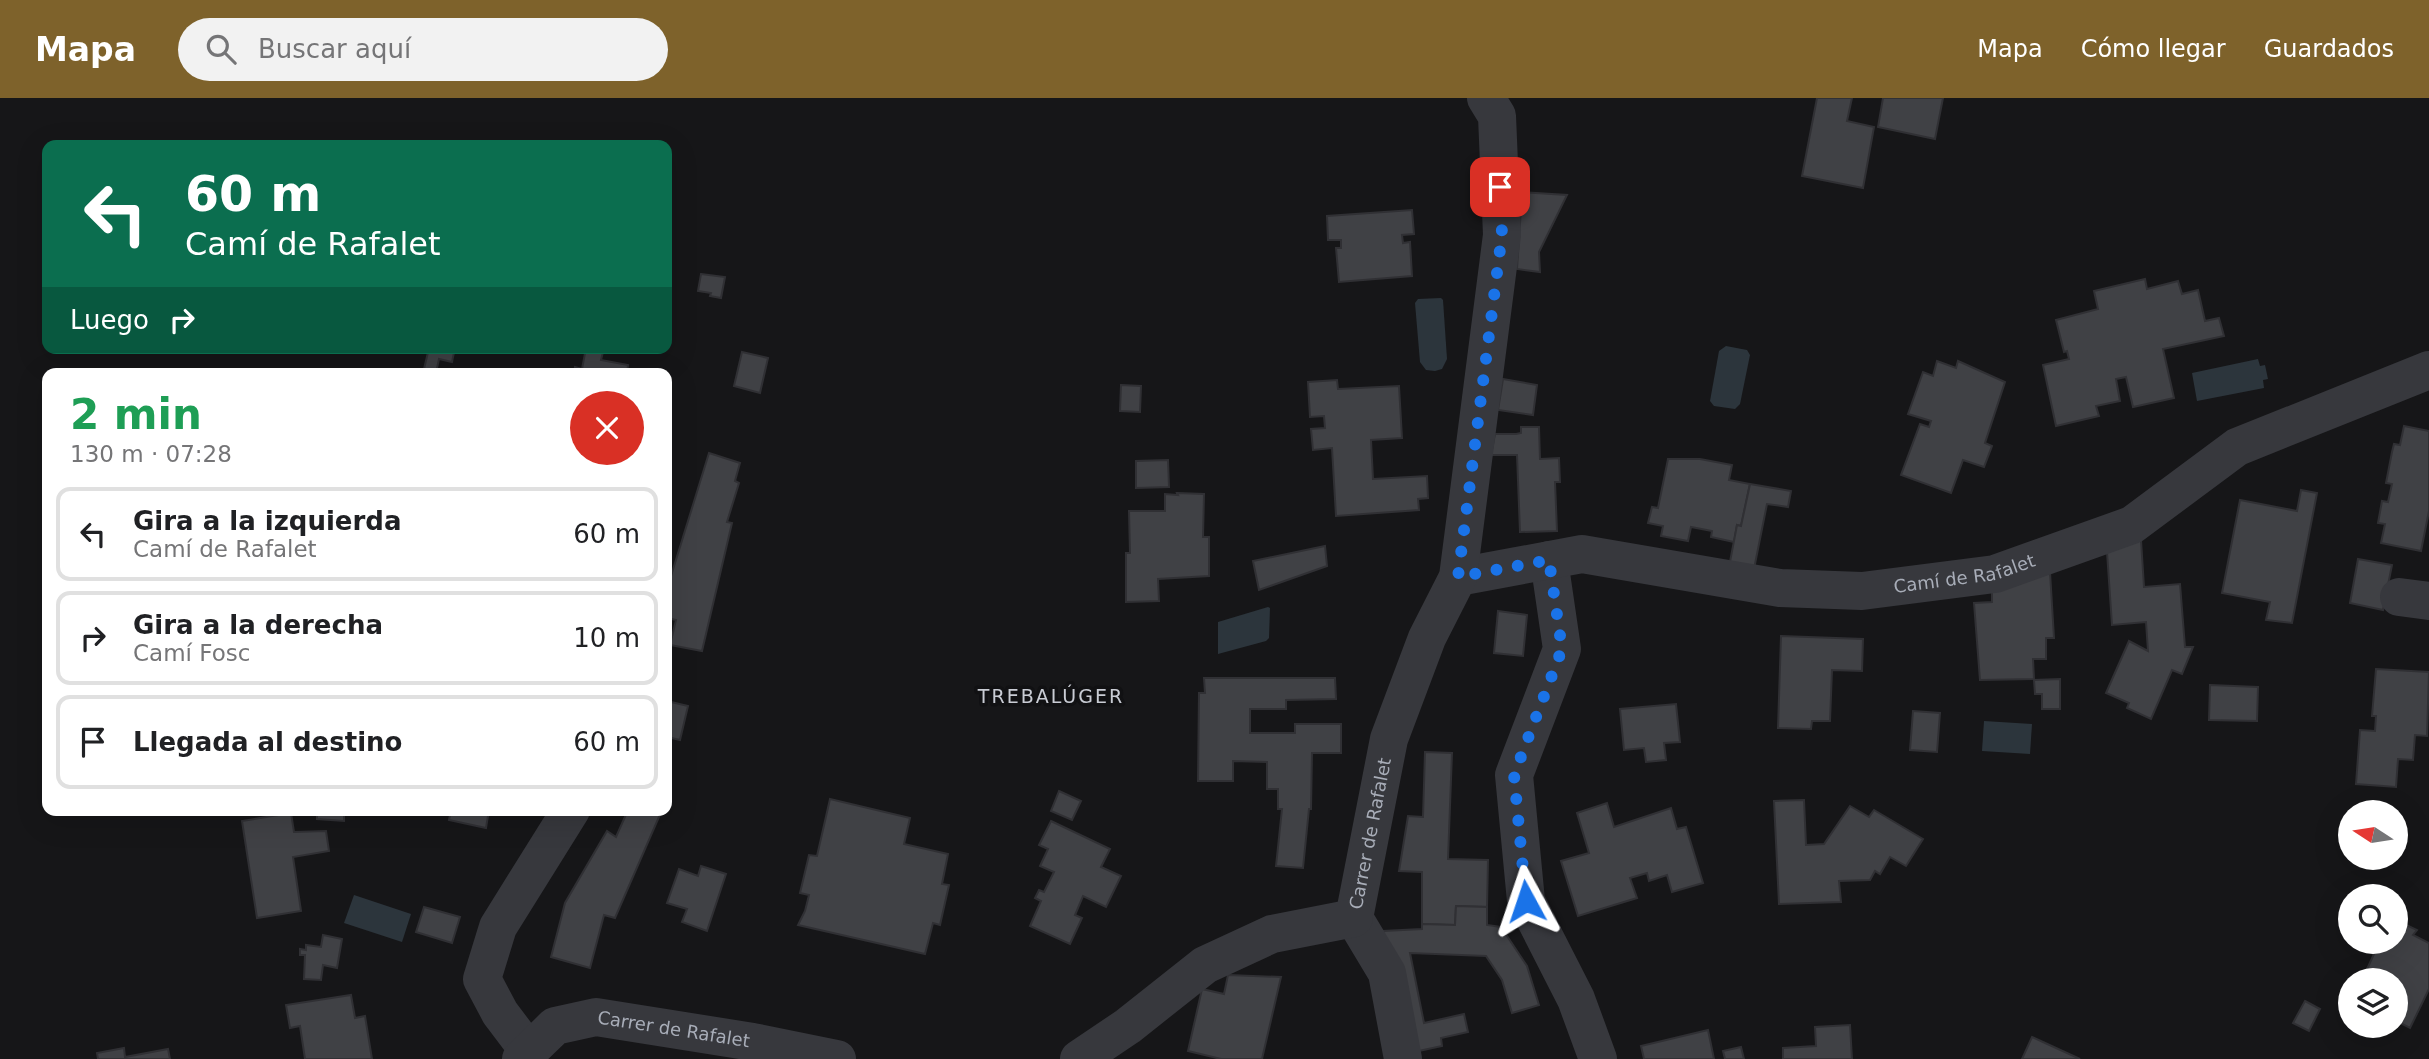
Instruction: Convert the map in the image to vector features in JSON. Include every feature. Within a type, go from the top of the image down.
[{"type":"street","name":"Carrer de Rafalet","points":[[1079,1059],[1128,1026],[1205,965],[1272,934],[1354,918],[1389,739],[1427,638],[1458,577],[1502,234],[1497,117],[1486,98]]},
{"type":"street","name":"Camí de Rafalet","points":[[1458,577],[1582,554],[1780,588],[1862,591],[1995,574],[2132,525],[2237,447],[2429,370]]},
{"type":"street","points":[[1549,560],[1562,649],[1514,775],[1526,901],[1576,999],[1598,1059]]},
{"type":"street","points":[[524,1055],[482,979],[498,927],[567,816]]},
{"type":"street","points":[[1354,918],[1387,973],[1403,1059]]},
{"type":"street","name":"Carrer de Rafalet","points":[[524,1055],[555,1026],[596,1017],[753,1042],[838,1059]]},
{"type":"shaded area","points":[[1441,298],[1447,359],[1442,369],[1426,370],[1420,362],[1415,303],[1418,299]]},
{"type":"shaded area","points":[[1726,346],[1747,350],[1750,355],[1740,404],[1735,409],[1714,406],[1710,401],[1719,351]]},
{"type":"shaded area","points":[[2258,359],[2260,366],[2265,365],[2268,379],[2263,380],[2264,388],[2197,401],[2192,373]]},
{"type":"shaded area","points":[[1268,607],[1269,638],[1266,641],[1218,654],[1218,622]]},
{"type":"shaded area","points":[[1984,721],[2032,724],[2030,754],[1982,751]]},
{"type":"shaded area","points":[[354,895],[411,914],[402,942],[344,923]]},
{"type":"building","points":[[1817,98],[1852,98],[1847,121],[1874,127],[1863,188],[1802,176]]},
{"type":"building","points":[[1883,98],[1943,98],[1935,139],[1878,127]]},
{"type":"building","points":[[1522,192],[1567,195],[1539,252],[1540,272],[1517,269]]},
{"type":"building","points":[[1412,210],[1414,234],[1402,235],[1403,243],[1410,242],[1412,276],[1339,282],[1336,248],[1341,248],[1341,240],[1328,240],[1327,216]]},
{"type":"building","points":[[701,274],[725,277],[721,298],[698,291]]},
{"type":"building","points":[[2145,279],[2147,289],[2178,281],[2182,294],[2198,290],[2205,321],[2219,318],[2224,336],[2163,349],[2174,398],[2133,407],[2126,377],[2116,379],[2120,401],[2096,406],[2099,416],[2056,426],[2043,365],[2069,359],[2067,351],[2064,352],[2056,320],[2098,309],[2094,291]]},
{"type":"building","points":[[742,352],[768,358],[760,393],[734,386]]},
{"type":"building","points":[[428,354],[454,354],[452,362],[439,359],[437,368],[424,368]]},
{"type":"building","points":[[585,354],[602,354],[601,360],[628,365],[628,368],[582,368]]},
{"type":"building","points":[[1937,361],[1956,368],[1958,361],[2005,382],[1985,443],[1992,446],[1984,467],[1963,460],[1951,493],[1901,475],[1920,424],[1929,427],[1931,421],[1908,414],[1923,372],[1933,376]]},
{"type":"building","points":[[1503,379],[1537,385],[1533,415],[1498,410]]},
{"type":"building","points":[[1337,380],[1338,389],[1399,386],[1402,438],[1371,440],[1373,479],[1427,476],[1428,498],[1418,499],[1419,510],[1336,516],[1332,448],[1313,450],[1311,429],[1325,428],[1324,416],[1310,417],[1308,382]]},
{"type":"building","points":[[1121,385],[1141,386],[1140,412],[1120,411]]},
{"type":"building","points":[[2404,426],[2429,431],[2429,511],[2421,551],[2381,543],[2385,524],[2378,523],[2382,501],[2388,502],[2392,484],[2386,483],[2394,444],[2400,445]]},
{"type":"building","points":[[1521,427],[1539,427],[1540,459],[1559,458],[1560,482],[1555,482],[1557,531],[1520,532],[1517,455],[1491,455],[1495,434],[1521,433]]},
{"type":"building","points":[[709,453],[740,463],[735,481],[739,483],[727,522],[732,523],[702,651],[672,645],[676,620],[672,619],[672,573]]},
{"type":"building","points":[[1668,459],[1700,459],[1732,465],[1729,480],[1750,484],[1741,526],[1737,525],[1734,542],[1711,537],[1712,531],[1691,527],[1688,541],[1661,536],[1663,526],[1648,523],[1652,507],[1658,508]]},
{"type":"building","points":[[1168,460],[1169,487],[1136,488],[1136,461]]},
{"type":"building","points":[[1750,484],[1791,491],[1788,507],[1767,504],[1753,574],[1729,567],[1737,525],[1741,526]]},
{"type":"building","points":[[2301,490],[2317,493],[2292,623],[2266,620],[2270,602],[2222,593],[2240,500],[2297,511]]},
{"type":"building","points":[[1177,493],[1204,494],[1203,537],[1209,537],[1209,576],[1158,579],[1159,601],[1126,602],[1126,553],[1130,553],[1129,511],[1165,511],[1165,494],[1178,495]]},
{"type":"building","points":[[2141,540],[2144,587],[2180,584],[2185,647],[2193,647],[2182,674],[2172,670],[2151,719],[2127,708],[2129,703],[2106,693],[2129,641],[2148,651],[2146,622],[2112,625],[2107,552]]},
{"type":"building","points":[[1325,546],[1327,566],[1259,590],[1253,561]]},
{"type":"building","points":[[2358,559],[2392,565],[2383,610],[2350,603]]},
{"type":"building","points":[[2050,572],[2054,638],[2046,638],[2046,659],[2033,659],[2034,679],[1980,680],[1974,603],[1992,602],[1992,585]]},
{"type":"building","points":[[1498,611],[1527,615],[1523,656],[1494,653]]},
{"type":"building","points":[[1781,636],[1863,639],[1862,671],[1832,670],[1830,721],[1812,721],[1811,729],[1778,728]]},
{"type":"building","points":[[2376,669],[2429,672],[2427,736],[2415,735],[2413,760],[2398,759],[2396,787],[2356,784],[2360,730],[2375,731],[2376,716],[2372,716]]},
{"type":"building","points":[[1204,678],[1335,678],[1336,699],[1286,700],[1286,709],[1250,709],[1250,733],[1295,733],[1295,724],[1341,724],[1341,753],[1312,753],[1311,809],[1303,868],[1276,866],[1282,809],[1278,809],[1278,789],[1267,789],[1267,762],[1233,761],[1233,781],[1198,781],[1199,693],[1205,693]]},
{"type":"building","points":[[2060,679],[2060,709],[2042,709],[2042,694],[2035,694],[2034,680]]},
{"type":"building","points":[[2210,685],[2258,687],[2257,721],[2209,720]]},
{"type":"building","points":[[672,702],[688,706],[680,740],[672,738]]},
{"type":"building","points":[[1676,704],[1680,742],[1664,743],[1666,760],[1646,762],[1644,748],[1624,750],[1620,709]]},
{"type":"building","points":[[1913,711],[1940,713],[1937,752],[1910,750]]},
{"type":"building","points":[[1425,752],[1452,753],[1448,859],[1488,860],[1487,907],[1456,906],[1455,925],[1422,924],[1422,872],[1399,871],[1408,816],[1423,817]]},
{"type":"building","points":[[1059,791],[1081,801],[1072,820],[1051,811]]},
{"type":"building","points":[[830,799],[910,818],[904,844],[948,854],[942,884],[949,885],[940,925],[933,923],[925,954],[798,925],[809,895],[800,893],[809,855],[817,856]]},
{"type":"building","points":[[1804,800],[1806,845],[1824,844],[1850,806],[1869,817],[1874,810],[1923,839],[1906,866],[1890,857],[1880,874],[1875,871],[1870,880],[1839,881],[1841,902],[1779,904],[1774,801]]},
{"type":"building","points":[[1607,803],[1614,827],[1671,808],[1677,829],[1686,827],[1703,883],[1672,892],[1667,875],[1649,881],[1647,873],[1630,878],[1637,898],[1578,916],[1561,861],[1589,853],[1577,813]]},
{"type":"building","points":[[291,816],[294,832],[326,831],[329,851],[293,857],[301,911],[257,918],[242,821]]},
{"type":"building","points":[[317,816],[344,816],[344,821],[317,819]]},
{"type":"building","points":[[450,816],[488,816],[486,828],[449,820]]},
{"type":"building","points":[[625,816],[659,816],[615,918],[604,915],[590,968],[551,957],[565,903],[607,831],[616,837]]},
{"type":"building","points":[[1051,821],[1110,849],[1101,867],[1121,876],[1106,907],[1083,896],[1075,915],[1082,918],[1070,944],[1030,926],[1041,901],[1035,898],[1039,890],[1044,892],[1054,872],[1040,866],[1048,849],[1039,845]]},
{"type":"building","points":[[701,866],[726,874],[707,931],[682,922],[687,909],[667,903],[679,869],[698,876]]},
{"type":"building","points":[[1456,906],[1487,907],[1487,925],[1501,927],[1527,966],[1539,1005],[1512,1013],[1502,980],[1486,956],[1410,953],[1424,1023],[1464,1014],[1468,1032],[1441,1038],[1442,1046],[1414,1052],[1383,931],[1422,929],[1422,924],[1455,925]]},
{"type":"building","points":[[424,907],[460,917],[452,943],[416,932]]},
{"type":"building","points":[[2408,926],[2417,930],[2413,935],[2429,943],[2429,989],[2410,1028],[2408,968],[2368,968],[2374,954],[2408,954]]},
{"type":"building","points":[[323,935],[342,939],[337,968],[323,965],[321,980],[304,979],[305,955],[300,955],[300,949],[306,950],[306,945],[321,947]]},
{"type":"building","points":[[1228,975],[1281,977],[1262,1059],[1221,1059],[1188,1051],[1202,989],[1224,994]]},
{"type":"building","points":[[351,995],[355,1018],[365,1016],[372,1059],[305,1059],[300,1026],[290,1028],[286,1005]]},
{"type":"building","points":[[2305,1001],[2320,1009],[2309,1031],[2293,1023]]},
{"type":"building","points":[[1850,1025],[1852,1059],[1783,1059],[1783,1048],[1816,1046],[1815,1027]]},
{"type":"building","points":[[1708,1030],[1714,1059],[1644,1059],[1641,1046]]},
{"type":"building","points":[[2032,1037],[2043,1042],[2080,1059],[2022,1059]]},
{"type":"building","points":[[1741,1047],[1744,1059],[1725,1059],[1723,1051]]},
{"type":"building","points":[[124,1048],[125,1057],[168,1049],[170,1059],[98,1059],[97,1053]]},
{"type":"district","name":"TREBALÚGER","points":[[1051,696]]},
{"type":"route","points":[[1500,187],[1502,234],[1458,577],[1549,560],[1562,649],[1514,775],[1526,901]]}]
